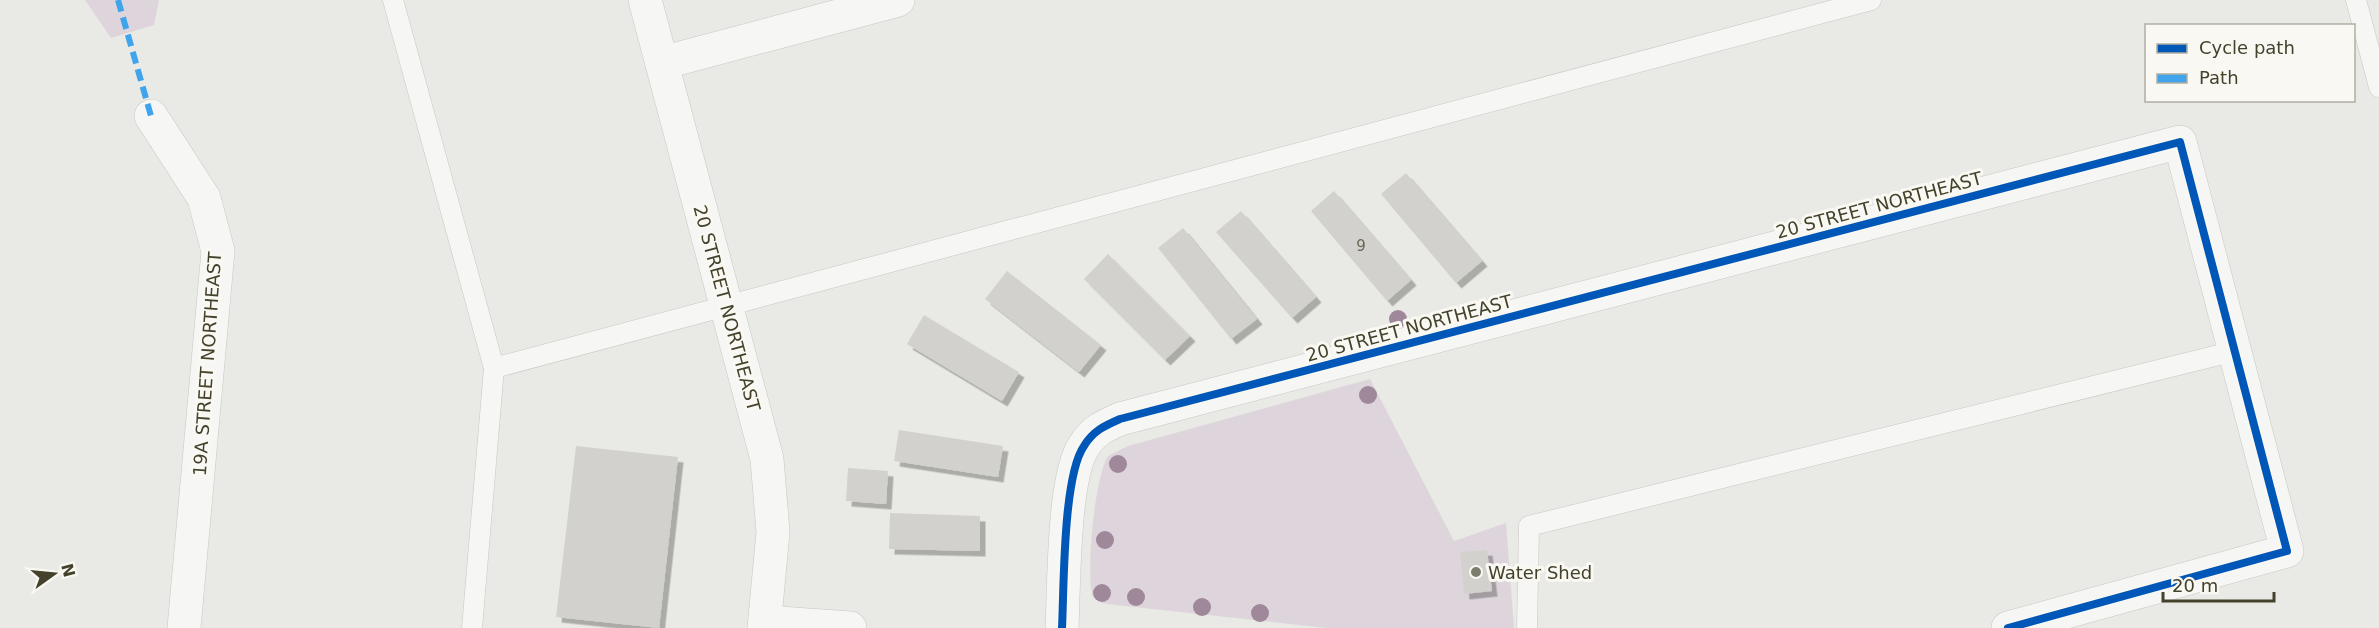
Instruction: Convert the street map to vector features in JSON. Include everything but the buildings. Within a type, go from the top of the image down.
[{"type":"street","name":"20 STREET NORTHEAST","points":[[645,0],[767,459],[773,532],[765,625],[849,628]]},
{"type":"street","points":[[662,63],[898,0]]},
{"type":"street","name":"19A STREET NORTHEAST","points":[[151,116],[204,198],[218,251],[184,628]]},
{"type":"street","name":"20 STREET NORTHEAST","points":[[1062,628],[1072,474],[1082,447],[1097,429],[1120,419],[2180,142],[2288,551],[2008,628]]},
{"type":"lane","points":[[393,0],[494,368],[472,628]]},
{"type":"lane","points":[[494,368],[725,304],[1871,0]]},
{"type":"lane","points":[[2356,0],[2379,87]]},
{"type":"lane","points":[[1527,628],[1529,526],[2235,351]]},
{"type":"shaded area","points":[[85,0],[159,0],[154,25],[111,38]]},
{"type":"shaded area","points":[[1370,379],[1454,541],[1506,523],[1514,628],[1326,628],[1116,605],[1102,603],[1093,597],[1090,568],[1095,504],[1103,467],[1108,456],[1128,446]]},
{"type":"marked path","points":[[118,0],[151,116]]},
{"type":"cycle path","points":[[1062,628],[1068,506],[1077,461],[1091,436],[1120,419],[2180,142],[2287,551],[2008,628]]},
{"type":"place","name":"Water Shed","points":[[1476,572]]}]
